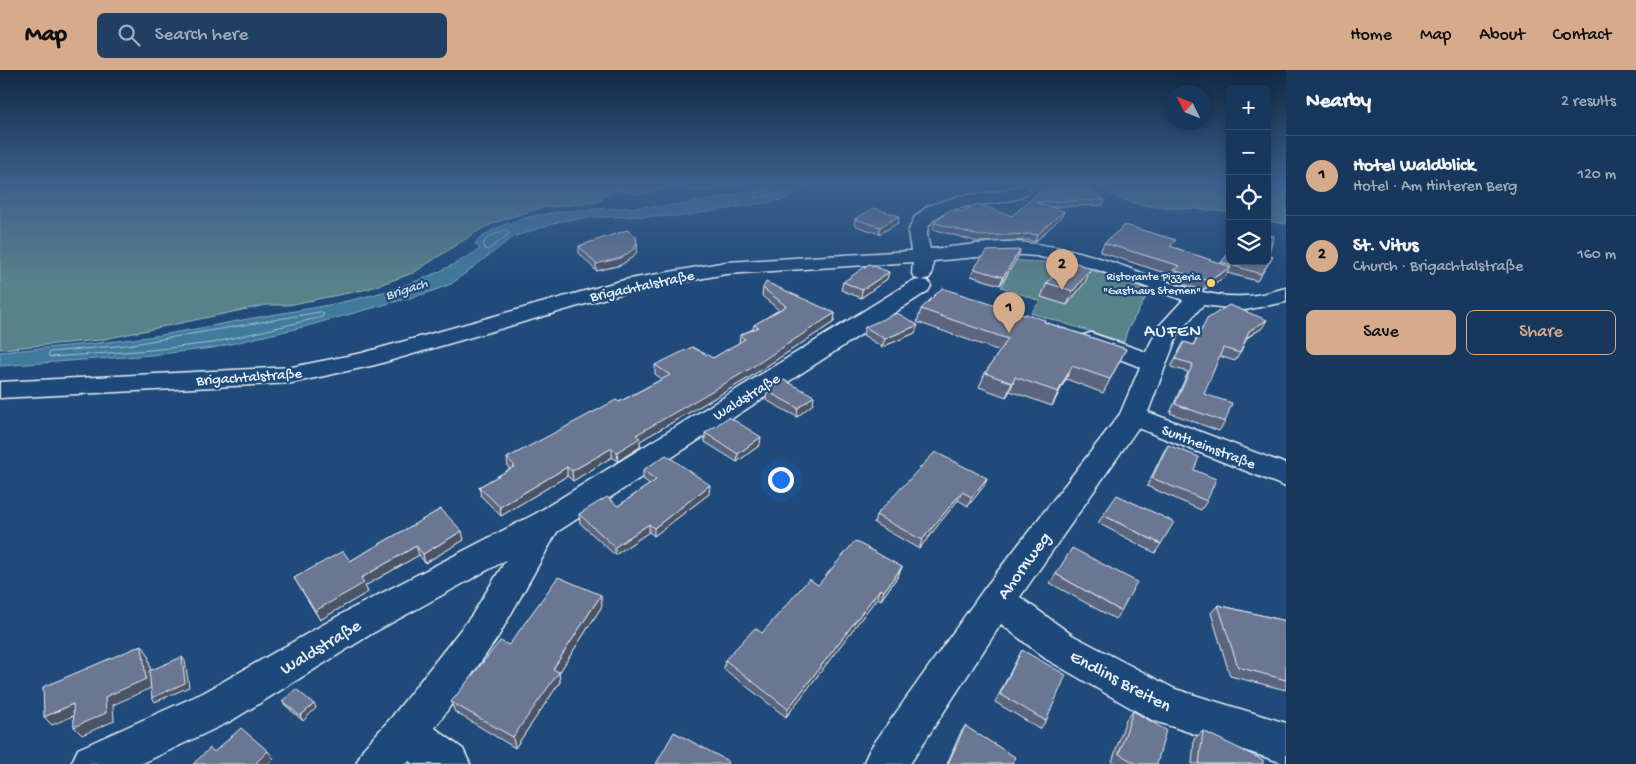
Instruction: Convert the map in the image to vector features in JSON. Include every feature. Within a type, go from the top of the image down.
[{"type":"street","name":"Waldstraße","points":[[93,764],[218,707],[360,622],[546,523],[929,289],[917,232],[921,222],[926,217]]},
{"type":"street","name":"Brigachtalstraße","points":[[0,390],[292,376],[366,360],[624,286],[726,268],[922,256],[992,249],[1036,250],[1070,256],[1099,264],[1195,297],[1217,301],[1245,303],[1286,295]]},
{"type":"street","name":"Ahornweg","points":[[885,764],[997,600],[1133,416],[1155,364],[1166,331],[1193,304],[1195,297]]},
{"type":"street","points":[[1069,332],[1155,364]]},
{"type":"street","name":"Suntheimstraße","points":[[1133,416],[1286,476]]},
{"type":"street","name":"Waldstraße","points":[[378,764],[406,732],[485,626],[546,523]]},
{"type":"street","name":"Endlins Breiten","points":[[997,600],[1060,647],[1166,706],[1286,744]]},
{"type":"street","points":[[406,732],[448,764]]},
{"type":"green space","points":[[0,217],[509,217],[481,229],[413,273],[368,289],[288,305],[266,305],[100,340],[0,349]]},
{"type":"green space","points":[[1271,217],[1286,217],[1286,224],[1271,222]]},
{"type":"green space","points":[[1003,260],[1062,263],[1112,276],[1150,290],[1127,331],[1124,342],[1031,313],[1040,301],[1001,287],[1010,270]]},
{"type":"water","name":"Brigach","points":[[531,217],[592,217],[561,221],[513,237],[451,284],[427,293],[303,327],[213,348],[152,355],[0,366],[0,352],[157,336],[370,296],[427,277],[454,264],[480,249],[475,243],[495,229]]},
{"type":"building","points":[[858,217],[897,217],[880,227],[855,219]]},
{"type":"building","points":[[941,217],[1057,217],[1037,235],[980,236],[935,223]]},
{"type":"building","points":[[1125,225],[1176,240],[1170,246],[1231,267],[1209,281],[1173,270],[1180,266],[1104,243]]},
{"type":"building","points":[[627,230],[636,236],[637,243],[634,249],[621,258],[596,264],[579,246]]},
{"type":"building","points":[[1020,250],[1003,277],[974,269],[986,251]]},
{"type":"building","points":[[1226,256],[1226,264],[1221,262]]},
{"type":"building","points":[[1072,261],[1091,269],[1073,291],[1047,283],[1059,269],[1062,270]]},
{"type":"building","points":[[869,264],[889,272],[862,290],[843,282]]},
{"type":"building","points":[[1231,265],[1267,265],[1261,274]]},
{"type":"building","points":[[766,282],[835,313],[748,370],[636,435],[640,438],[617,452],[612,448],[572,471],[567,467],[500,507],[479,487],[515,466],[507,458],[616,400],[619,402],[670,375],[655,365],[692,347],[713,358],[745,339],[740,335],[759,327],[754,325],[786,306],[763,288]]},
{"type":"building","points":[[942,288],[1045,320],[1044,322],[1126,349],[1110,379],[1072,366],[1058,392],[1015,377],[1012,383],[985,373],[1008,339],[921,309]]},
{"type":"building","points":[[1229,305],[1267,320],[1249,331],[1240,353],[1223,348],[1204,394],[1232,403],[1225,422],[1175,404],[1193,364],[1175,359],[1184,342],[1194,345],[1207,319]]},
{"type":"building","points":[[897,313],[918,325],[885,339],[865,327]]},
{"type":"building","points":[[784,380],[814,396],[798,408],[767,391]]},
{"type":"building","points":[[729,417],[761,437],[738,454],[705,433]]},
{"type":"building","points":[[1168,445],[1199,457],[1194,470],[1216,479],[1207,501],[1152,478]]},
{"type":"building","points":[[935,452],[987,478],[972,497],[962,492],[922,540],[876,515]]},
{"type":"building","points":[[666,455],[710,485],[654,528],[649,524],[615,547],[579,514],[607,497],[618,506],[656,480],[643,470]]},
{"type":"building","points":[[1117,495],[1174,522],[1161,544],[1103,515]]},
{"type":"building","points":[[441,509],[462,531],[423,554],[416,546],[361,578],[364,583],[315,611],[294,578],[343,551],[350,561]]},
{"type":"building","points":[[855,541],[902,567],[884,591],[880,589],[788,709],[725,660],[755,628],[762,633],[809,579],[818,585]]},
{"type":"building","points":[[1072,548],[1137,582],[1121,611],[1056,574]]},
{"type":"building","points":[[558,577],[601,595],[553,669],[559,672],[513,737],[451,702],[500,641],[509,645]]},
{"type":"building","points":[[1218,605],[1286,621],[1286,680],[1238,667]]},
{"type":"building","points":[[142,645],[146,679],[105,697],[106,713],[74,727],[73,704],[44,717],[43,687]]},
{"type":"building","points":[[1022,650],[1066,675],[1046,721],[1000,694]]},
{"type":"building","points":[[182,657],[185,683],[152,698],[149,671]]},
{"type":"building","points":[[296,689],[314,704],[300,716],[282,701]]},
{"type":"building","points":[[1133,711],[1166,730],[1157,764],[1137,764],[1119,754]]},
{"type":"building","points":[[965,726],[1015,757],[1012,764],[948,764]]},
{"type":"building","points":[[241,728],[268,751],[255,764],[193,764],[210,748],[214,752]]},
{"type":"building","points":[[1203,731],[1263,760],[1263,764],[1199,764]]},
{"type":"building","points":[[674,732],[728,761],[727,764],[656,764]]},
{"type":"place","name":"Ristorante Pizzeria \"Gasthaus Sternen\"","points":[[1211,283]]},
{"type":"place","name":"St. Vitus","points":[[1062,290]]},
{"type":"place","name":"Hotel Waldblick","points":[[1009,333]]},
{"type":"district","name":"AUFEN","points":[[1173,330]]}]
